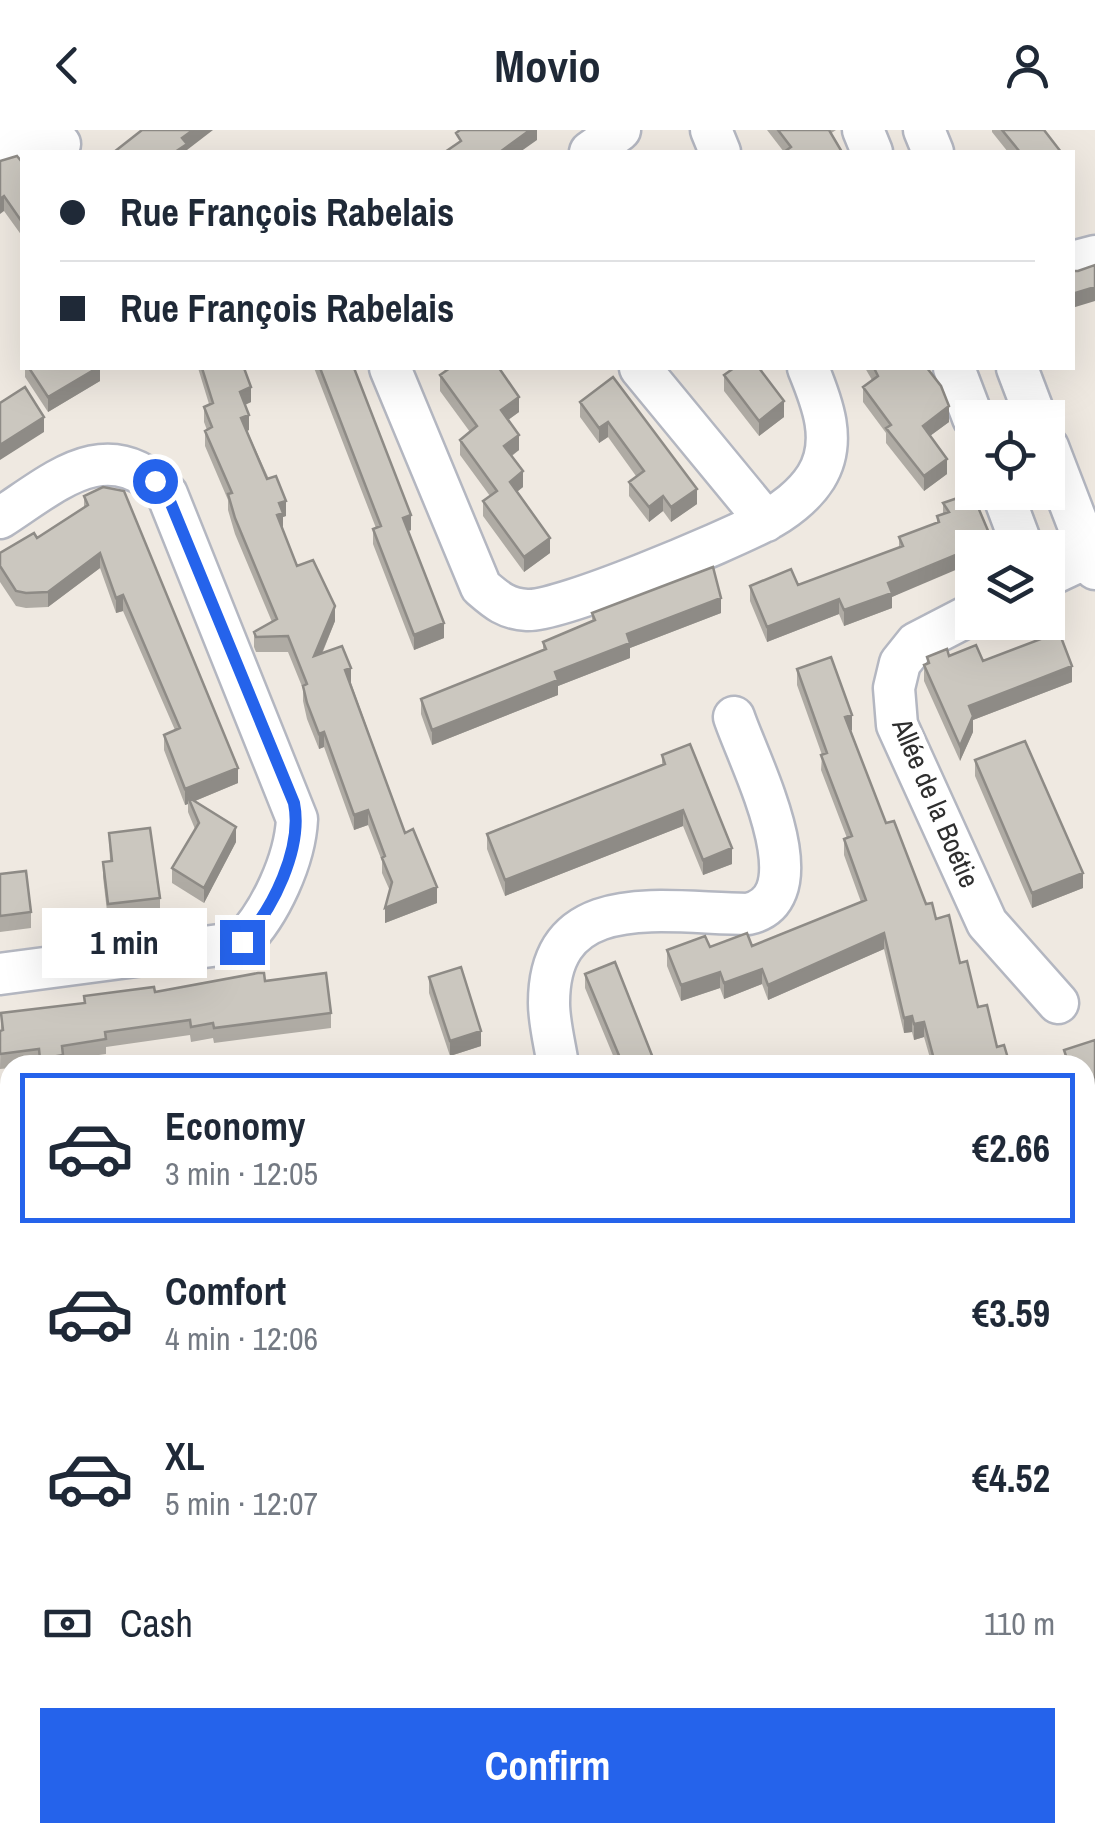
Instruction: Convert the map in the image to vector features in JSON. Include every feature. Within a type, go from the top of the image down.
[{"type":"street","points":[[593,150],[620,130]]},
{"type":"street","points":[[0,154],[15,143],[68,142]]},
{"type":"street","points":[[391,370],[481,587],[501,605],[529,610],[558,606],[766,520],[807,488],[817,476],[825,451],[826,415],[809,370]]},
{"type":"street","points":[[642,370],[766,520]]},
{"type":"street","points":[[955,370],[966,400]]},
{"type":"street","points":[[1017,370],[1029,400]]},
{"type":"street","points":[[0,518],[80,466],[107,462],[155,481],[167,494],[298,820],[296,836],[272,896],[242,942],[0,974]]},
{"type":"street","points":[[1065,490],[1093,560],[1065,570]]},
{"type":"street","name":"Allée de la Boétie","points":[[955,623],[916,643],[900,662],[894,688],[897,726],[987,923],[1058,1004]]},
{"type":"street","points":[[557,1055],[549,1003],[553,973],[566,938],[588,920],[631,913],[748,914],[762,911],[775,898],[783,858],[734,717]]},
{"type":"building","points":[[142,130],[193,130],[182,138],[187,144],[178,150],[117,150]]},
{"type":"building","points":[[530,130],[503,150],[448,150],[461,141],[456,133]]},
{"type":"building","points":[[778,130],[829,130],[841,150],[787,150],[791,147]]},
{"type":"building","points":[[1002,130],[1044,130],[1059,150],[1018,150]]},
{"type":"building","points":[[17,156],[20,160],[20,219],[4,196],[0,199],[0,161]]},
{"type":"building","points":[[1095,265],[1095,287],[1075,293],[1078,271]]},
{"type":"building","points":[[30,370],[94,370],[48,397]]},
{"type":"building","points":[[203,370],[245,370],[251,387],[240,392],[249,415],[241,418],[267,479],[276,476],[286,501],[279,503],[283,513],[277,515],[297,566],[313,560],[335,606],[314,656],[342,646],[351,668],[345,670],[405,833],[413,829],[437,887],[385,908],[392,882],[382,858],[385,856],[368,810],[354,815],[324,732],[319,734],[307,703],[303,686],[307,684],[288,636],[256,637],[254,632],[277,619],[235,518],[228,494],[232,493],[205,431],[212,427],[204,407],[213,403]]},
{"type":"building","points":[[321,370],[355,370],[411,515],[403,518],[444,623],[414,635],[373,529],[381,526]]},
{"type":"building","points":[[447,370],[500,370],[519,397],[501,410],[519,435],[504,446],[523,471],[510,482],[550,538],[524,557],[483,501],[497,491],[460,440],[477,426],[440,375]]},
{"type":"building","points":[[731,370],[761,370],[784,401],[759,421],[724,375]]},
{"type":"building","points":[[875,370],[929,370],[941,386],[949,406],[923,426],[947,459],[924,476],[886,428],[891,425],[863,387],[878,376]]},
{"type":"building","points":[[613,377],[697,489],[671,507],[663,496],[649,507],[629,482],[644,471],[608,422],[599,428],[580,402]]},
{"type":"building","points":[[25,387],[44,417],[0,445],[0,403]]},
{"type":"building","points":[[103,487],[124,491],[238,768],[185,789],[164,735],[180,728],[123,595],[116,598],[100,553],[48,592],[16,591],[0,566],[0,553],[34,533],[37,538],[88,505],[84,496]]},
{"type":"building","points":[[955,499],[955,510],[979,510],[988,530],[955,530],[955,555],[888,583],[892,593],[844,610],[839,599],[767,627],[750,586],[791,569],[798,585],[903,546],[899,537],[939,522],[937,516],[949,512],[943,503]]},
{"type":"building","points":[[713,567],[721,598],[627,634],[630,643],[555,672],[558,680],[432,730],[421,699],[546,649],[543,642],[595,620],[592,613]]},
{"type":"building","points":[[1038,640],[1062,640],[1072,666],[969,706],[973,716],[960,746],[924,665],[929,663],[927,657],[947,649],[949,656],[976,645],[983,661]]},
{"type":"building","points":[[831,657],[852,715],[845,717],[886,823],[894,821],[926,904],[932,903],[936,919],[949,915],[960,963],[967,961],[978,1007],[987,1005],[997,1047],[1004,1045],[1007,1055],[933,1055],[924,1022],[914,1024],[912,1016],[904,1018],[884,933],[768,985],[762,969],[724,983],[720,972],[681,985],[667,950],[705,936],[710,947],[747,933],[752,946],[866,900],[844,839],[852,836],[821,755],[827,753],[797,669]]},
{"type":"building","points":[[1025,741],[1083,873],[1032,893],[975,760]]},
{"type":"building","points":[[690,744],[732,848],[703,860],[683,810],[505,880],[487,834],[665,764],[662,755]]},
{"type":"building","points":[[188,797],[236,827],[204,888],[172,868],[199,823]]},
{"type":"building","points":[[150,828],[160,898],[108,904],[103,862],[112,861],[109,833]]},
{"type":"building","points":[[26,871],[31,912],[0,916],[0,874]]},
{"type":"building","points":[[615,962],[652,1055],[619,1055],[585,974]]},
{"type":"building","points":[[461,967],[481,1031],[450,1041],[429,977]]},
{"type":"building","points":[[258,973],[264,973],[265,981],[326,973],[331,1013],[214,1028],[213,1023],[191,1027],[190,1020],[105,1032],[106,1039],[62,1046],[63,1055],[40,1055],[39,1049],[0,1054],[1,1013],[85,1003],[84,996],[154,987],[155,992]]},
{"type":"building","points":[[1095,1040],[1095,1055],[1066,1055],[1064,1050]]},
{"type":"route","points":[[155,481],[167,494],[298,820],[296,836],[272,896],[253,931],[242,942]]}]
